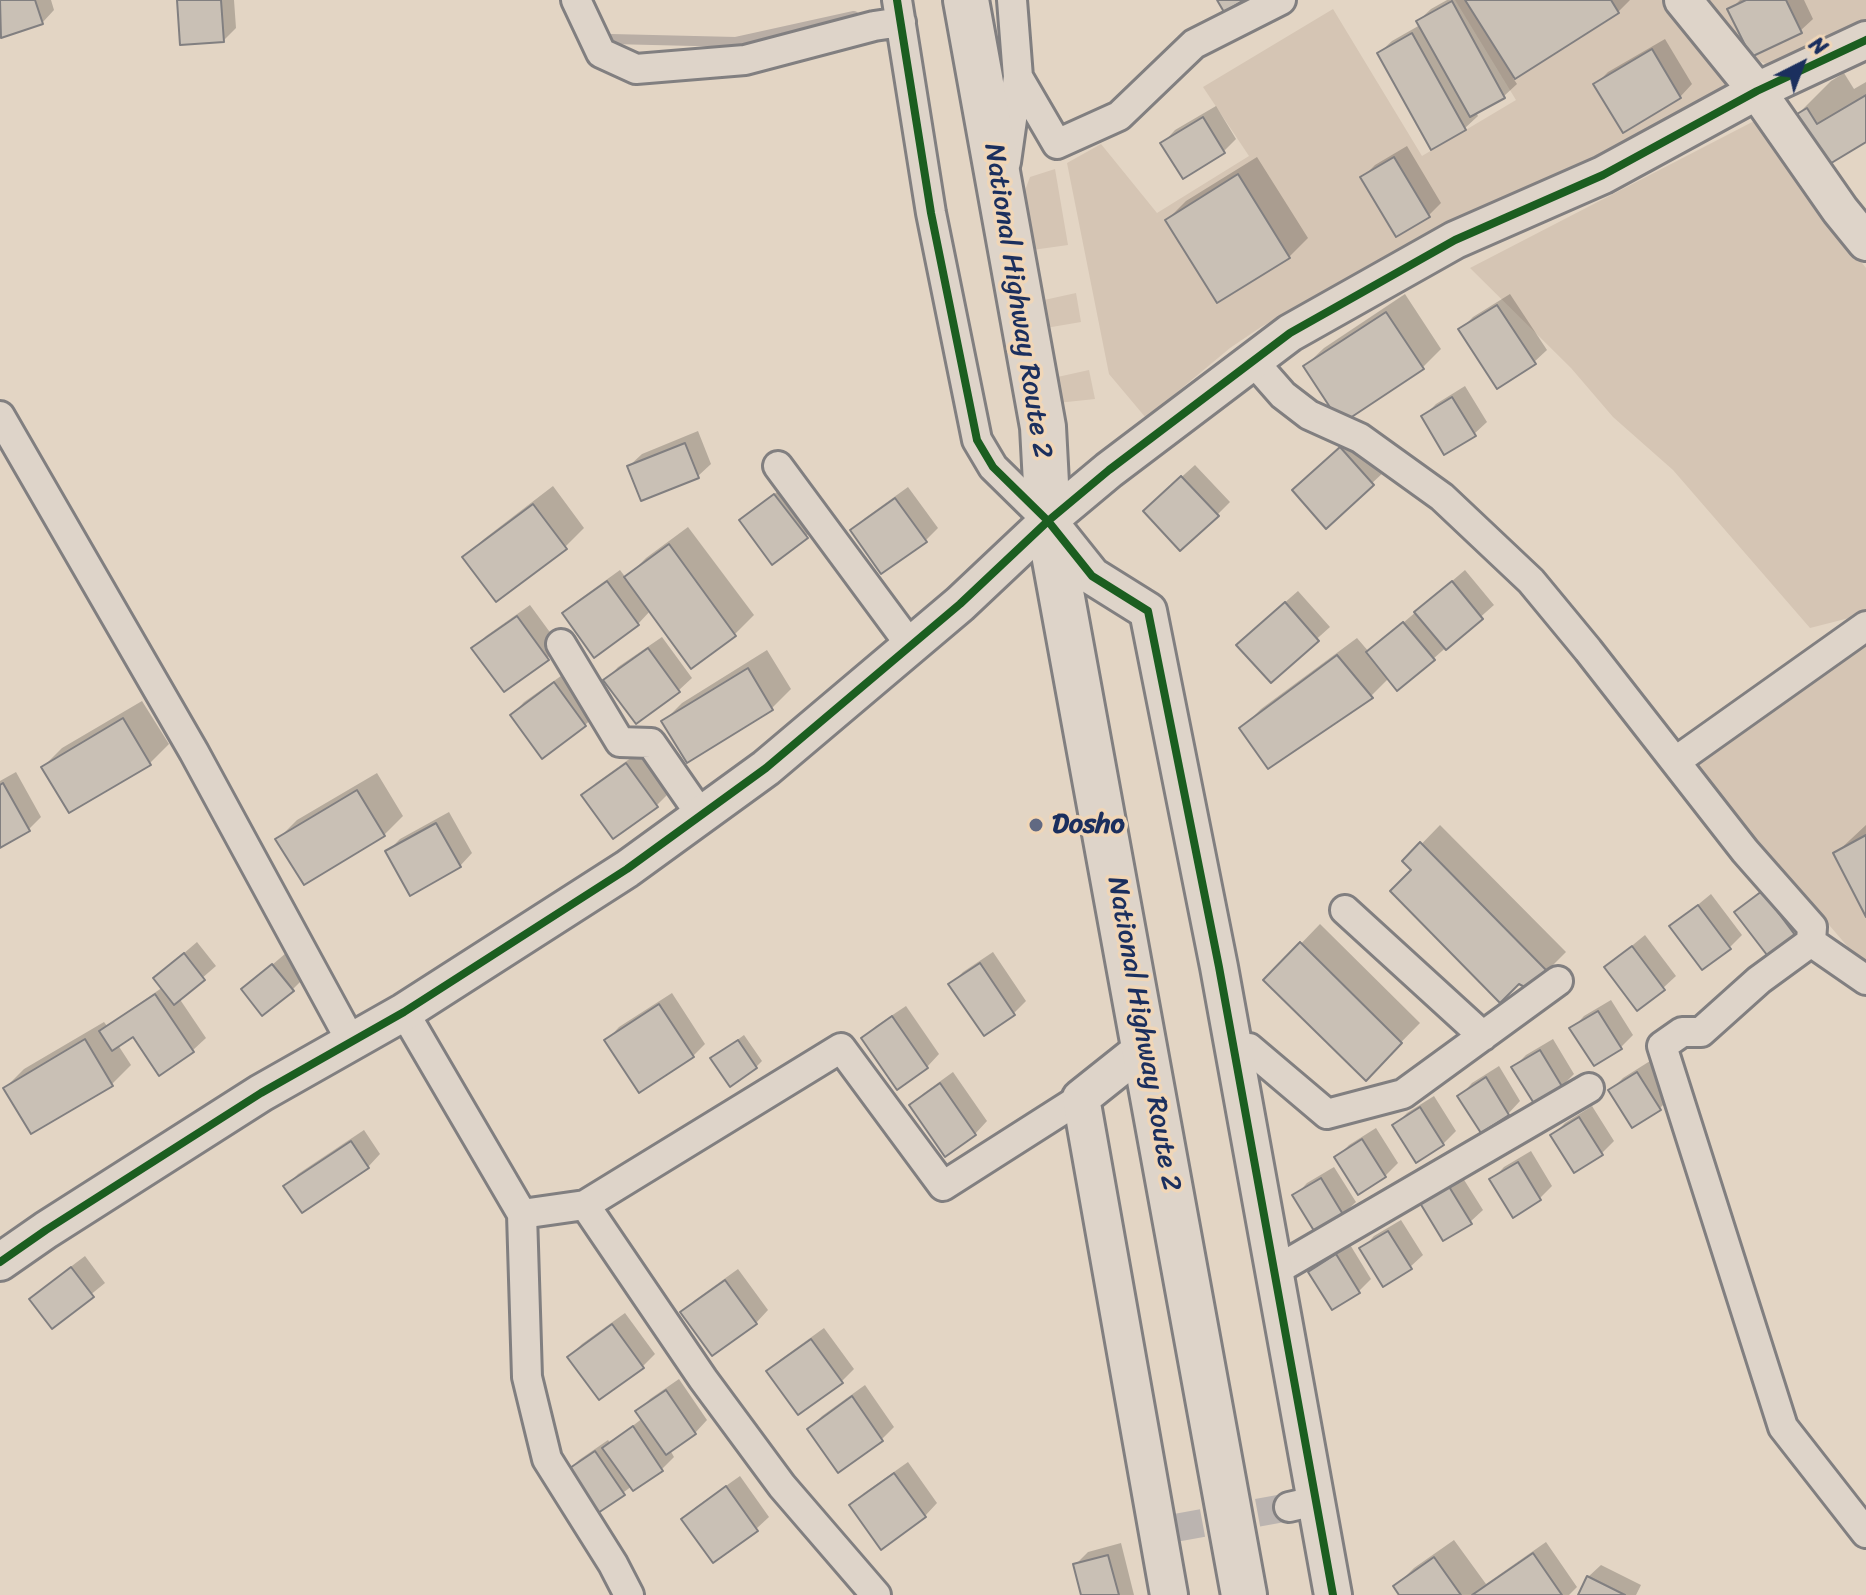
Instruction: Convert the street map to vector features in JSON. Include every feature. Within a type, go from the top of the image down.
[{"type":"highway","name":"National Highway Route 2","points":[[966,0],[1043,427],[1048,521],[1244,1595]]},
{"type":"street","points":[[576,0],[601,53],[636,69],[745,60],[874,26],[899,11],[931,213],[977,440],[993,467],[1048,521],[1092,576],[1148,611],[1219,967],[1273,1272],[1302,1504],[1333,1595]]},
{"type":"street","points":[[1001,196],[1018,77],[1012,0]]},
{"type":"street","points":[[1018,77],[1057,144],[1119,116],[1194,44],[1281,0]]},
{"type":"street","points":[[1683,0],[1757,91],[1866,242]]},
{"type":"street","points":[[0,1262],[261,1093],[404,1012],[627,869],[766,768],[911,646],[1048,521],[1109,470],[1290,333],[1455,240],[1603,175],[1757,91],[1866,40]]},
{"type":"street","points":[[1254,362],[1283,395],[1309,415],[1360,438],[1442,497],[1531,581],[1745,851],[1812,927],[1811,942]]},
{"type":"street","points":[[0,416],[194,752],[352,1043]]},
{"type":"street","points":[[778,466],[911,646]]},
{"type":"street","points":[[1676,761],[1866,626]]},
{"type":"street","points":[[561,644],[620,742],[651,743],[701,815]]},
{"type":"street","points":[[1345,910],[1483,1036]]},
{"type":"street","points":[[1811,942],[1866,980]]},
{"type":"street","points":[[1811,942],[1759,980],[1701,1032],[1682,1032],[1662,1046],[1783,1427],[1866,1533]]},
{"type":"street","points":[[1249,1048],[1327,1114],[1403,1094],[1558,981]]},
{"type":"street","points":[[404,1012],[522,1214],[527,1377],[547,1459],[629,1595]]},
{"type":"street","points":[[522,1214],[585,1205],[841,1048],[943,1186],[1081,1098],[1145,1047]]},
{"type":"street","points":[[1273,1272],[1589,1088]]},
{"type":"street","points":[[1081,1098],[1167,1529],[1169,1595]]},
{"type":"street","points":[[585,1205],[703,1379],[773,1474],[876,1595]]},
{"type":"shaded area","points":[[1455,0],[1667,0],[1734,87],[1561,173],[1455,221],[1261,327],[1230,348],[1146,418],[1109,374],[1067,163],[1101,144],[1157,213],[1249,156],[1203,87],[1333,9],[1422,156],[1516,100]]},
{"type":"shaded area","points":[[1700,0],[1866,0],[1866,23],[1774,68],[1743,53]]},
{"type":"shaded area","points":[[1758,119],[1803,188],[1866,268],[1866,609],[1857,616],[1810,628],[1673,470],[1613,417],[1571,368],[1470,268]]},
{"type":"shaded area","points":[[1055,169],[1068,245],[1025,251],[1018,209],[1030,177]]},
{"type":"shaded area","points":[[1076,293],[1081,322],[1040,329],[1035,302]]},
{"type":"shaded area","points":[[1089,370],[1095,399],[1057,403],[1053,378]]},
{"type":"shaded area","points":[[1866,638],[1866,964],[1787,879],[1694,766]]},
{"type":"building","points":[[0,0],[35,0],[43,24],[1,38]]},
{"type":"building","points":[[177,0],[221,0],[224,42],[180,45]]},
{"type":"building","points":[[1217,0],[1244,0],[1224,12]]},
{"type":"building","points":[[1465,0],[1611,0],[1619,13],[1515,79]]},
{"type":"building","points":[[1746,0],[1786,0],[1802,33],[1751,57],[1727,9]]},
{"type":"building","points":[[1452,1],[1505,98],[1470,117],[1416,21]]},
{"type":"building","points":[[1412,33],[1466,130],[1431,150],[1377,53]]},
{"type":"building","points":[[1652,49],[1681,98],[1623,133],[1593,84]]},
{"type":"building","points":[[1866,95],[1866,142],[1823,168],[1792,117],[1807,108],[1817,124]]},
{"type":"building","points":[[1203,117],[1225,153],[1183,179],[1160,143]]},
{"type":"building","points":[[1394,157],[1430,217],[1396,237],[1360,177]]},
{"type":"building","points":[[1238,174],[1290,258],[1217,303],[1165,220]]},
{"type":"building","points":[[1497,305],[1536,364],[1497,389],[1458,329]]},
{"type":"building","points":[[1386,312],[1424,369],[1341,424],[1303,366]]},
{"type":"building","points":[[1452,397],[1476,436],[1444,455],[1421,416]]},
{"type":"building","points":[[685,443],[699,478],[641,501],[627,466]]},
{"type":"building","points":[[1340,447],[1374,485],[1326,529],[1292,490]]},
{"type":"building","points":[[1181,476],[1219,516],[1180,551],[1143,511]]},
{"type":"building","points":[[774,494],[808,538],[772,565],[739,520]]},
{"type":"building","points":[[895,498],[927,542],[881,574],[850,530]]},
{"type":"building","points":[[533,504],[567,549],[496,602],[462,557]]},
{"type":"building","points":[[669,544],[736,636],[691,669],[624,577]]},
{"type":"building","points":[[607,581],[639,625],[594,658],[562,613]]},
{"type":"building","points":[[1452,581],[1483,619],[1446,650],[1414,612]]},
{"type":"building","points":[[1285,602],[1319,641],[1271,683],[1236,645]]},
{"type":"building","points":[[517,616],[549,660],[504,692],[471,648]]},
{"type":"building","points":[[1403,622],[1435,660],[1397,691],[1366,652]]},
{"type":"building","points":[[648,648],[680,692],[636,724],[603,680]]},
{"type":"building","points":[[1337,655],[1373,698],[1268,769],[1239,728]]},
{"type":"building","points":[[748,668],[773,710],[687,763],[661,721]]},
{"type":"building","points":[[554,682],[586,726],[542,759],[510,715]]},
{"type":"building","points":[[123,718],[151,765],[69,813],[41,767]]},
{"type":"building","points":[[626,763],[658,807],[613,839],[581,795]]},
{"type":"building","points":[[3,783],[30,831],[0,848],[0,785]]},
{"type":"building","points":[[357,790],[385,836],[304,885],[275,839]]},
{"type":"building","points":[[436,823],[461,867],[410,896],[385,851]]},
{"type":"building","points":[[1866,835],[1866,917],[1833,853]]},
{"type":"building","points":[[1420,842],[1548,972],[1530,990],[1519,984],[1500,1003],[1390,891],[1411,870],[1402,861]]},
{"type":"building","points":[[1762,891],[1795,935],[1767,955],[1734,912]]},
{"type":"building","points":[[1698,905],[1731,949],[1702,970],[1669,926]]},
{"type":"building","points":[[1300,942],[1402,1043],[1366,1081],[1263,980]]},
{"type":"building","points":[[1632,946],[1665,990],[1637,1011],[1604,967]]},
{"type":"building","points":[[184,953],[205,980],[174,1005],[153,978]]},
{"type":"building","points":[[980,963],[1015,1015],[984,1036],[948,984]]},
{"type":"building","points":[[272,964],[294,991],[262,1016],[241,989]]},
{"type":"building","points":[[155,994],[194,1052],[159,1076],[133,1037],[112,1051],[99,1031]]},
{"type":"building","points":[[659,1004],[694,1057],[639,1093],[604,1040]]},
{"type":"building","points":[[1598,1011],[1622,1049],[1594,1066],[1569,1028]]},
{"type":"building","points":[[892,1016],[928,1068],[897,1090],[861,1038]]},
{"type":"building","points":[[85,1039],[113,1086],[31,1134],[3,1088]]},
{"type":"building","points":[[738,1040],[757,1068],[730,1087],[710,1058]]},
{"type":"building","points":[[1540,1050],[1563,1088],[1535,1105],[1511,1067]]},
{"type":"building","points":[[1637,1072],[1661,1110],[1632,1128],[1608,1090]]},
{"type":"building","points":[[1486,1077],[1509,1115],[1481,1133],[1457,1096]]},
{"type":"building","points":[[940,1083],[976,1135],[945,1157],[909,1105]]},
{"type":"building","points":[[1420,1107],[1444,1145],[1416,1163],[1392,1125]]},
{"type":"building","points":[[1579,1117],[1603,1155],[1574,1173],[1550,1135]]},
{"type":"building","points":[[1362,1139],[1386,1177],[1358,1195],[1334,1157]]},
{"type":"building","points":[[351,1141],[369,1168],[302,1213],[283,1186]]},
{"type":"building","points":[[1518,1162],[1541,1200],[1513,1218],[1489,1179]]},
{"type":"building","points":[[1321,1178],[1344,1216],[1316,1234],[1292,1195]]},
{"type":"building","points":[[1448,1185],[1472,1224],[1443,1241],[1420,1203]]},
{"type":"building","points":[[1388,1231],[1412,1269],[1383,1287],[1359,1248]]},
{"type":"building","points":[[1336,1254],[1360,1293],[1332,1310],[1308,1272]]},
{"type":"building","points":[[71,1267],[94,1297],[52,1329],[29,1299]]},
{"type":"building","points":[[725,1280],[757,1324],[712,1356],[680,1312]]},
{"type":"building","points":[[612,1324],[644,1368],[599,1400],[567,1357]]},
{"type":"building","points":[[811,1339],[843,1383],[798,1415],[766,1371]]},
{"type":"building","points":[[666,1390],[696,1434],[666,1455],[635,1411]]},
{"type":"building","points":[[852,1396],[883,1441],[838,1473],[807,1429]]},
{"type":"building","points":[[633,1426],[663,1471],[633,1491],[602,1448]]},
{"type":"building","points":[[595,1451],[625,1495],[595,1515],[564,1472]]},
{"type":"building","points":[[894,1473],[926,1517],[881,1550],[849,1505]]},
{"type":"building","points":[[726,1486],[758,1531],[713,1563],[681,1519]]},
{"type":"building","points":[[1533,1553],[1562,1595],[1472,1595]]},
{"type":"building","points":[[1108,1555],[1119,1595],[1081,1595],[1073,1564]]},
{"type":"building","points":[[1434,1557],[1461,1595],[1399,1595],[1393,1586]]},
{"type":"building","points":[[1587,1576],[1625,1595],[1578,1595]]},
{"type":"waterway","points":[[611,39],[736,42],[854,16]]},
{"type":"tunnel","points":[[1175,1528],[1289,1507]]},
{"type":"cycle path","points":[[897,0],[931,213],[977,440],[993,467],[1048,521],[1092,576],[1148,611],[1219,967],[1333,1595]]},
{"type":"cycle path","points":[[0,1262],[261,1093],[404,1012],[627,869],[766,768],[960,604],[1048,521],[1109,470],[1290,333],[1455,240],[1603,175],[1757,91],[1866,40]]},
{"type":"place","name":"Dosho","points":[[1036,825]]}]
